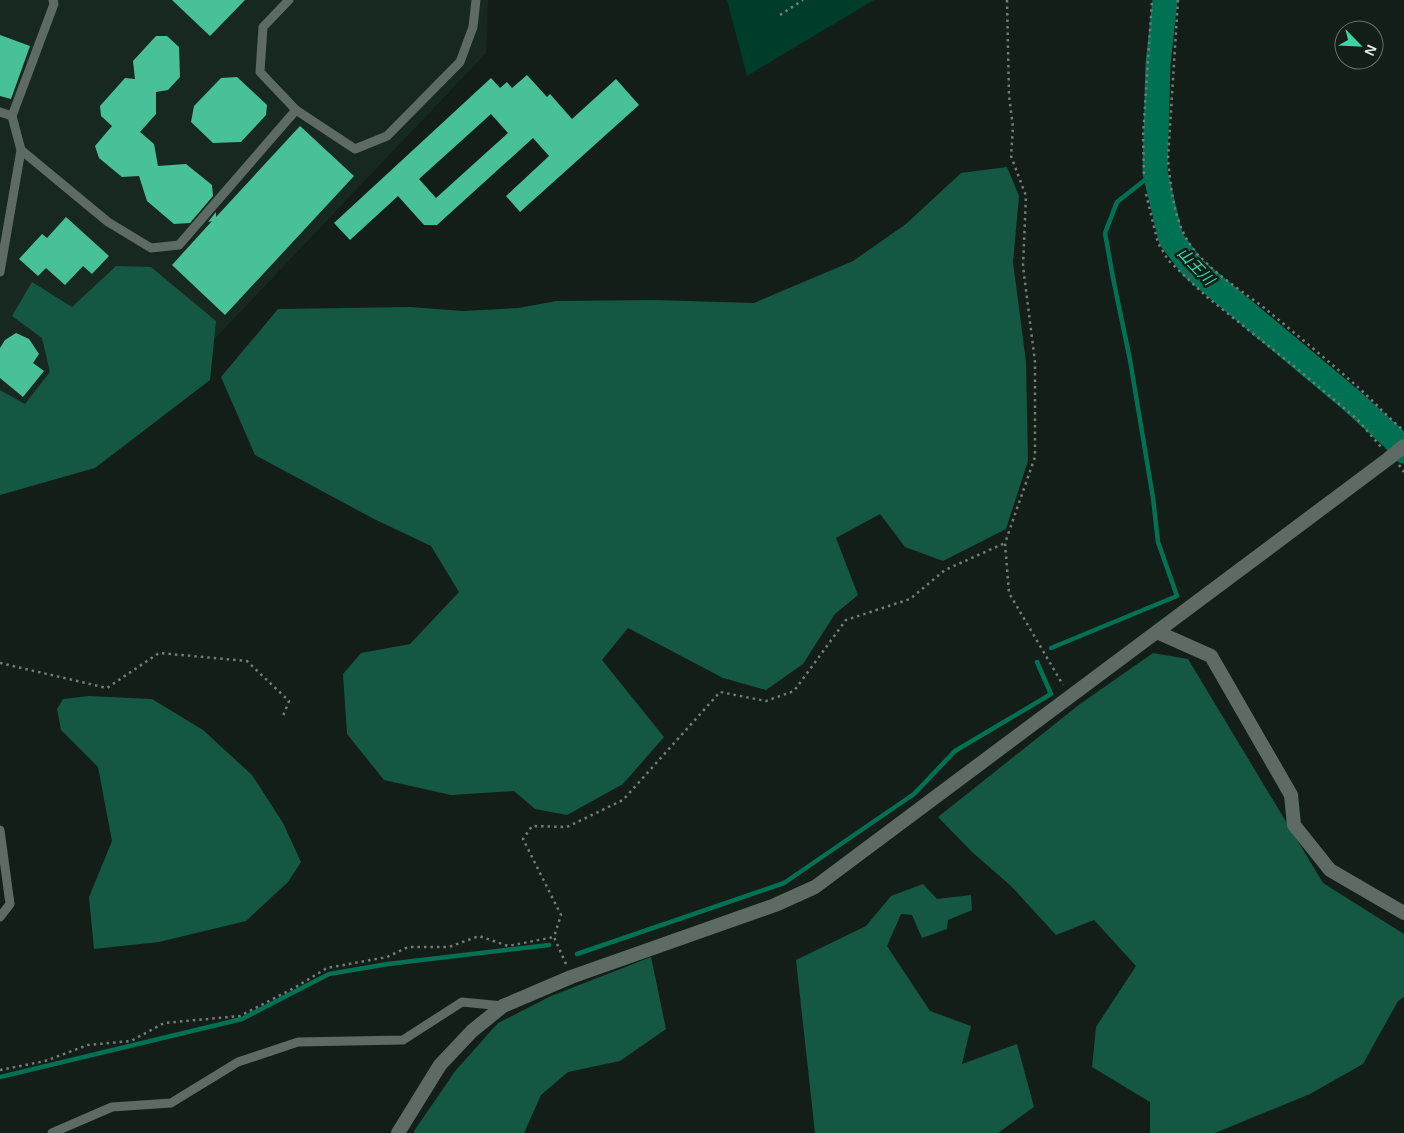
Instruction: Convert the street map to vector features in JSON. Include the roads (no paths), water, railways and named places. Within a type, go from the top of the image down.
[{"type":"street","points":[[398,1133],[440,1065],[472,1031],[503,1006],[571,977],[775,905],[815,887],[1404,446]]},
{"type":"street","points":[[1157,632],[1211,656],[1290,795],[1294,825],[1330,870],[1404,913]]},
{"type":"lane","points":[[0,272],[22,150],[12,116],[54,4],[53,0]]},
{"type":"lane","points":[[289,0],[263,27],[260,72],[296,110],[355,149],[387,136],[460,62],[472,27],[476,0]]},
{"type":"lane","points":[[22,150],[108,222],[151,248],[178,245],[296,110]]},
{"type":"lane","points":[[0,112],[12,116]]},
{"type":"lane","points":[[0,830],[10,904],[0,916]]},
{"type":"lane","points":[[52,1133],[112,1107],[171,1103],[238,1062],[298,1042],[403,1040],[462,1002],[503,1006]]},
{"type":"waterway","name":"山王川","points":[[1165,0],[1158,64],[1155,172],[1171,239],[1193,268],[1351,400],[1393,438],[1404,451]]},
{"type":"waterway","points":[[1051,648],[1177,596],[1158,542],[1153,498],[1130,360],[1105,233],[1117,202],[1155,172]]},
{"type":"waterway","points":[[577,954],[784,883],[914,794],[955,751],[1051,694],[1037,662]]},
{"type":"waterway","points":[[0,1077],[242,1019],[329,974],[388,964],[549,945]]}]
